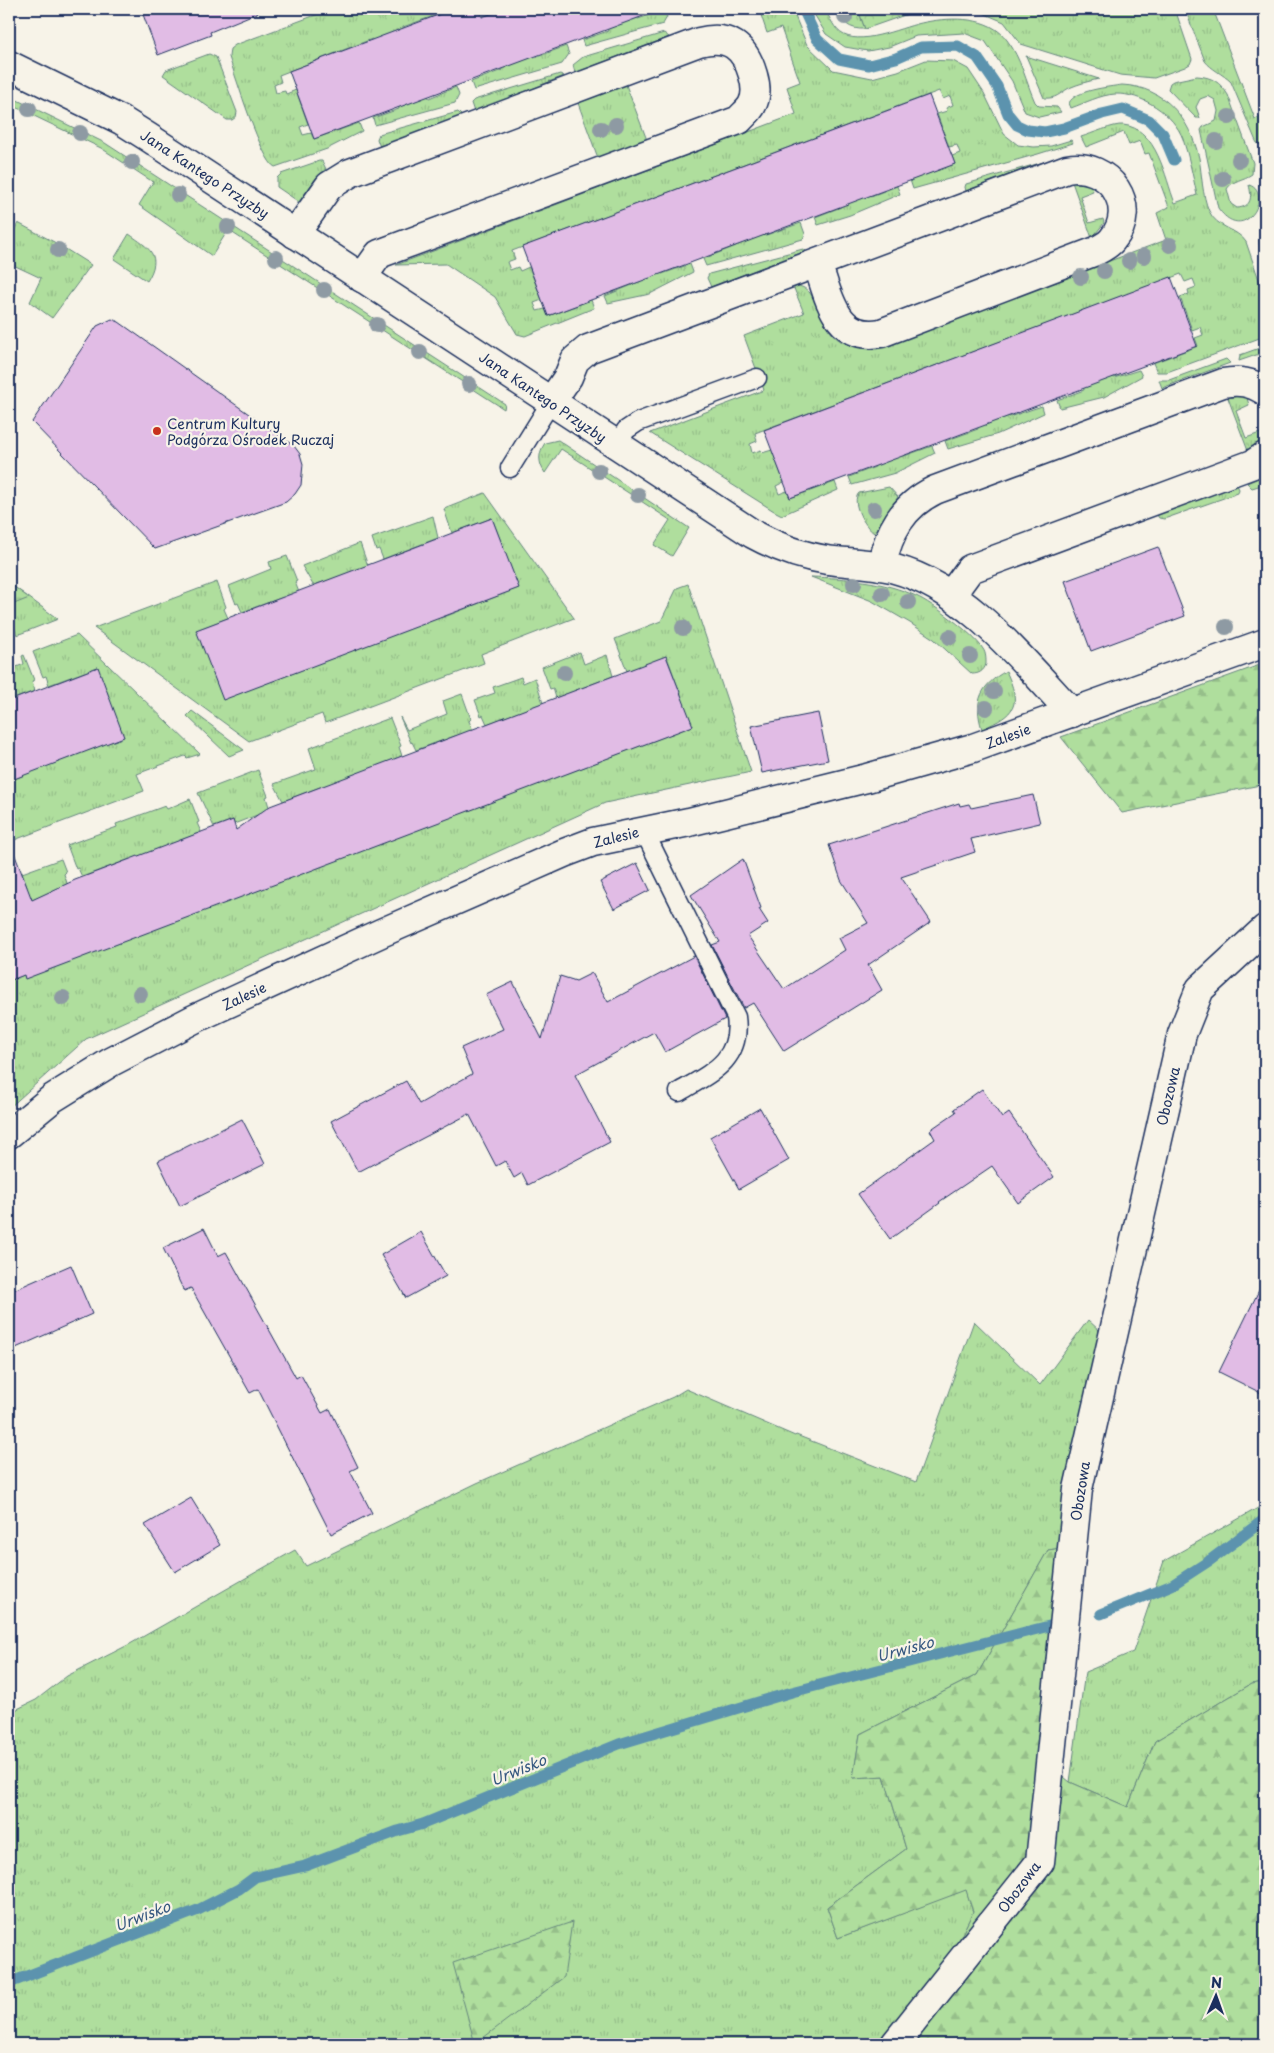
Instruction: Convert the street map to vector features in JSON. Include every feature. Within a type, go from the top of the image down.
[{"type":"street","points":[[295,234],[329,186],[350,173],[699,42],[714,39],[723,40],[744,52],[751,67],[756,89],[752,105],[739,120],[379,254],[362,278]]},
{"type":"street","name":"Jana Kantego Przyzby","points":[[9,66],[120,120],[752,534],[773,545],[810,557],[881,566],[906,572],[951,596],[1011,648],[1072,713]]},
{"type":"street","points":[[551,402],[568,377],[575,360],[588,348],[1067,169],[1084,167],[1103,174],[1116,190],[1122,204],[1121,221],[1113,239],[1096,251],[881,333],[863,334],[853,332],[845,326],[835,311],[817,263]]},
{"type":"street","points":[[881,566],[886,542],[906,511],[913,503],[935,490],[1223,383],[1232,381],[1252,383],[1265,391]]},
{"type":"street","points":[[951,596],[970,569],[1253,464],[1265,456]]},
{"type":"street","name":"Zalesie","points":[[9,1134],[53,1098],[112,1062],[194,1019],[381,933],[564,853],[593,842],[689,822],[868,778],[973,748],[1265,643]]},
{"type":"street","name":"Obozowa","points":[[895,2044],[1040,1862],[1078,1489],[1182,1034],[1200,989],[1262,940]]},
{"type":"lane","points":[[617,446],[626,430],[638,422],[757,378]]},
{"type":"lane","points":[[510,468],[551,402]]},
{"type":"lane","points":[[644,830],[736,1017],[737,1023],[736,1040],[732,1051],[723,1064],[679,1092]]},
{"type":"green space","points":[[320,9],[453,9],[403,27],[406,36],[376,48],[372,39],[279,75],[281,82],[274,85],[276,93],[285,91],[286,94],[296,90],[308,124],[300,127],[303,135],[311,133],[314,139],[359,123],[362,131],[327,149],[275,167],[263,150],[249,117],[229,57],[230,49],[235,45],[321,13]]},
{"type":"green space","points":[[615,9],[634,9],[638,19],[664,10],[667,17],[663,24],[584,46],[582,40],[608,31],[603,13]]},
{"type":"green space","points":[[759,9],[792,9],[807,45],[833,70],[872,78],[898,71],[926,60],[953,61],[968,69],[984,93],[1004,134],[1018,145],[1034,147],[1051,146],[1071,140],[1073,143],[913,189],[910,180],[955,164],[952,156],[960,153],[957,145],[949,147],[937,114],[947,111],[946,108],[953,105],[950,96],[943,99],[939,91],[512,251],[515,259],[507,262],[510,270],[518,267],[520,271],[529,267],[542,300],[534,303],[537,311],[545,309],[548,316],[591,300],[594,308],[525,336],[517,334],[495,297],[446,264],[396,265],[796,114],[787,87],[800,82],[781,28],[767,33]]},
{"type":"green space","points":[[811,9],[824,9],[837,30],[844,35],[863,38],[936,20],[970,20],[991,26],[1000,32],[1012,47],[1020,62],[1035,102],[1039,106],[1057,107],[1061,112],[1039,117],[1025,112],[1012,81],[985,41],[964,33],[916,36],[889,47],[868,51],[845,47],[826,34]]},
{"type":"green space","points":[[835,9],[858,9],[865,29],[850,27],[840,18]]},
{"type":"green space","points":[[858,9],[922,9],[865,29]]},
{"type":"green space","points":[[989,9],[1175,9],[1192,59],[1190,64],[1185,67],[1154,78],[1120,75],[1021,44],[1004,22],[983,13]]},
{"type":"green space","points":[[1185,9],[1213,9],[1255,119],[1265,115],[1265,146],[1257,143],[1231,82],[1210,67],[1205,61]]},
{"type":"green space","points":[[664,33],[669,37],[575,73],[573,65],[583,57]]},
{"type":"green space","points":[[527,41],[534,58],[566,46],[569,54],[562,64],[474,90],[471,82],[502,70],[497,53]]},
{"type":"green space","points":[[209,54],[216,57],[237,112],[236,117],[232,120],[227,120],[163,75],[166,70]]},
{"type":"green space","points":[[1026,56],[1099,79],[1069,88],[1055,97],[1044,98]]},
{"type":"green space","points":[[560,74],[564,76],[474,112],[471,103],[474,100]]},
{"type":"green space","points":[[1197,76],[1215,81],[1228,95],[1253,163],[1252,174],[1232,184],[1227,189],[1231,204],[1237,208],[1246,206],[1250,201],[1249,185],[1256,190],[1258,197],[1257,206],[1253,214],[1246,220],[1238,222],[1228,218],[1218,208],[1201,130],[1203,127],[1216,121],[1218,111],[1215,100],[1208,96],[1200,99],[1196,107],[1200,118],[1196,118],[1168,89],[1173,81]]},
{"type":"green space","points":[[423,80],[429,98],[456,87],[459,95],[455,103],[375,125],[373,118],[399,109],[392,91]]},
{"type":"green space","points":[[626,85],[647,140],[598,158],[578,103]]},
{"type":"green space","points":[[1122,85],[1137,87],[1163,99],[1182,118],[1189,130],[1199,158],[1209,211],[1217,221],[1238,234],[1246,242],[1265,297],[1265,336],[1167,372],[1157,372],[1153,363],[1198,346],[1195,338],[1203,335],[1200,327],[1192,330],[1180,297],[1189,294],[1188,290],[1196,287],[1193,279],[1185,282],[1181,274],[755,433],[757,441],[750,444],[752,453],[761,450],[762,453],[772,450],[784,482],[776,486],[779,494],[787,491],[790,498],[835,482],[838,490],[782,515],[650,433],[764,390],[744,336],[804,313],[793,286],[804,288],[812,296],[830,331],[841,341],[857,347],[881,346],[1166,240],[1157,213],[1169,207],[1149,153],[1145,154],[1140,141],[1129,145],[1124,132],[1086,147],[1081,137],[1119,125],[1135,128],[1152,144],[1163,168],[1175,203],[1197,195],[1187,153],[1179,130],[1156,107],[1136,97],[1109,95],[1071,108],[1069,103],[1072,99],[1085,92]]},
{"type":"green space","points":[[9,96],[105,143],[505,404],[504,409],[228,230],[212,256],[139,205],[153,182],[101,148],[9,104]]},
{"type":"green space","points":[[458,112],[462,116],[380,147],[377,139],[379,134]]},
{"type":"green space","points":[[322,161],[326,169],[316,178],[299,202],[277,187],[277,178],[281,174]]},
{"type":"green space","points":[[1044,162],[966,191],[966,184]]},
{"type":"green space","points":[[865,179],[871,196],[897,186],[900,194],[850,215],[818,225],[815,217],[841,207],[836,190]]},
{"type":"green space","points":[[1072,182],[1091,185],[1093,191],[1080,196],[1089,223],[1103,219],[1104,223],[1092,238]]},
{"type":"green space","points":[[760,218],[766,235],[801,223],[805,234],[803,239],[706,266],[703,259],[736,246]]},
{"type":"green space","points":[[18,223],[56,243],[91,265],[52,318],[30,302],[41,278],[9,263],[9,241]]},
{"type":"green space","points":[[1265,223],[1265,268],[1259,240]]},
{"type":"green space","points":[[129,234],[148,248],[154,258],[152,272],[147,281],[114,259]]},
{"type":"green space","points":[[803,249],[806,251],[711,287],[707,278],[709,274]]},
{"type":"green space","points":[[655,258],[662,274],[690,264],[693,272],[650,294],[608,303],[605,296],[632,285],[627,269]]},
{"type":"green space","points":[[1265,346],[1265,352],[1239,361],[1240,355]]},
{"type":"green space","points":[[1226,359],[1230,363],[1162,388],[1159,380],[1169,380]]},
{"type":"green space","points":[[1107,362],[1114,378],[1139,370],[1142,376],[1104,397],[1060,408],[1057,400],[1084,390],[1079,373]]},
{"type":"green space","points":[[1239,396],[1247,398],[1249,405],[1236,411],[1246,438],[1260,433],[1261,436],[1258,443],[1248,451],[1228,398]]},
{"type":"green space","points":[[1003,401],[1009,417],[1042,406],[1044,413],[998,434],[948,449],[945,441],[978,429],[973,412]]},
{"type":"green space","points":[[558,440],[689,528],[672,556],[654,545],[670,520],[561,449],[545,473],[540,462],[541,450],[545,443]]},
{"type":"green space","points":[[898,440],[904,456],[932,446],[935,453],[895,473],[852,485],[849,477],[875,467],[869,451]]},
{"type":"green space","points":[[1265,475],[1265,484],[1252,488],[1247,483]]},
{"type":"green space","points":[[1237,485],[1238,493],[1164,519],[1159,518],[1157,515]]},
{"type":"green space","points":[[889,487],[898,497],[874,533],[870,530],[857,508],[857,497],[859,493]]},
{"type":"green space","points":[[485,493],[574,618],[481,654],[484,663],[325,723],[322,714],[249,741],[94,628],[217,582],[228,618],[197,630],[444,617],[518,588],[492,518],[452,533],[444,509]]},
{"type":"green space","points":[[433,516],[438,538],[383,559],[379,549],[376,550],[372,538]]},
{"type":"green space","points":[[360,543],[369,569],[313,585],[302,566]]},
{"type":"green space","points":[[287,556],[297,581],[295,582],[300,595],[281,598],[242,612],[238,603],[236,604],[229,586],[271,569],[269,562]]},
{"type":"green space","points":[[811,577],[865,581],[891,587],[916,596],[952,619],[971,635],[985,652],[986,664],[984,669],[981,672],[972,674],[934,639],[910,623],[872,601]]},
{"type":"green space","points":[[9,583],[58,619],[17,635],[13,624],[9,626]]},
{"type":"green space","points":[[9,583],[29,598],[9,606]]},
{"type":"green space","points":[[688,584],[751,772],[605,803],[86,1039],[9,1108],[9,981],[24,975],[25,978],[130,859],[82,877],[78,868],[76,869],[67,845],[117,827],[116,824],[165,806],[167,809],[190,799],[201,832],[179,841],[205,910],[323,786],[283,801],[274,784],[316,769],[309,748],[390,718],[401,746],[399,747],[402,756],[568,773],[692,726],[667,657],[627,671],[615,639],[661,621],[677,588]]},
{"type":"green space","points":[[77,635],[200,754],[187,758],[185,756],[137,774],[144,791],[9,842],[9,781],[22,776],[98,667],[49,685],[46,676],[43,677],[33,652]]},
{"type":"green space","points":[[580,652],[584,664],[607,655],[613,676],[556,698],[553,688],[550,689],[542,667]]},
{"type":"green space","points":[[24,655],[34,680],[32,681],[35,691],[13,699],[14,703],[9,705],[9,670],[24,664],[22,656]]},
{"type":"green space","points":[[1265,663],[1265,784],[1122,813],[1061,737]]},
{"type":"green space","points":[[1006,671],[1014,692],[1013,707],[1002,718],[982,729],[978,710],[981,695],[990,682]]},
{"type":"green space","points":[[521,677],[523,683],[535,678],[543,703],[487,724],[483,715],[481,716],[475,700],[495,693],[493,687]]},
{"type":"green space","points":[[462,694],[474,733],[455,736],[416,750],[400,717],[407,730],[447,714],[443,701]]},
{"type":"green space","points":[[192,711],[244,750],[229,756],[187,716]]},
{"type":"green space","points":[[258,770],[268,796],[266,797],[270,810],[234,824],[233,820],[214,827],[198,793]]},
{"type":"green space","points":[[61,859],[66,872],[64,874],[68,886],[32,900],[31,897],[13,904],[9,894],[27,887],[22,873]]},
{"type":"green space","points":[[1088,1320],[1099,1330],[1069,1547],[1048,1550],[977,1675],[860,1734],[853,1778],[884,1776],[906,1849],[827,1907],[838,1938],[966,1889],[973,1912],[913,2034],[903,2044],[9,2044],[9,1713],[36,1700],[67,1676],[130,1644],[295,1550],[306,1566],[477,1483],[673,1397],[686,1389],[795,1436],[916,1482],[974,1321],[1040,1385]]},
{"type":"green space","points":[[1265,1504],[1265,1682],[1251,1684],[1155,1741],[1128,1807],[1070,1782],[1085,1672],[1133,1652],[1164,1561]]},
{"type":"green space","points":[[1069,1547],[1036,1754],[1070,1782],[1128,1807],[1155,1741],[1251,1684],[1265,1682],[1265,2044],[917,2044],[913,2034],[973,1912],[966,1890],[838,1938],[827,1907],[906,1849],[884,1776],[853,1778],[860,1734],[977,1675],[1048,1550]]},
{"type":"green space","points":[[572,1922],[564,1977],[475,2044],[453,1963]]},
{"type":"building","points":[[141,9],[264,10],[210,32],[211,35],[158,55]]},
{"type":"building","points":[[454,9],[479,9],[482,17],[505,9],[654,9],[654,12],[314,139],[289,71]]},
{"type":"building","points":[[929,95],[955,164],[548,316],[522,247]]},
{"type":"building","points":[[1171,277],[1197,346],[790,498],[764,430]]},
{"type":"building","name":"Centrum Kultury Podgórza Ośrodek Ruczaj","points":[[112,319],[119,322],[294,446],[300,454],[303,464],[301,485],[295,494],[286,502],[155,549],[32,422],[97,326]]},
{"type":"building","points":[[492,518],[519,588],[223,700],[196,630]]},
{"type":"building","points":[[1158,547],[1185,616],[1091,651],[1065,581]]},
{"type":"building","points":[[666,656],[693,726],[25,979],[24,975],[9,981],[9,846],[11,845],[32,900],[75,880],[233,820],[236,830],[270,806]]},
{"type":"building","points":[[98,667],[124,737],[9,781],[9,701]]},
{"type":"building","points":[[818,713],[828,760],[762,773],[751,726]]},
{"type":"building","points":[[1033,795],[1040,823],[971,839],[975,852],[901,877],[931,922],[868,965],[882,990],[784,1051],[753,1003],[744,1008],[712,945],[720,942],[691,895],[743,859],[761,908],[759,909],[768,923],[748,936],[784,989],[845,950],[839,938],[868,923],[841,880],[829,845],[959,803],[960,806],[969,804],[971,808]]},
{"type":"building","points":[[637,863],[650,890],[614,909],[600,882]]},
{"type":"building","points":[[694,956],[725,1019],[665,1052],[654,1032],[575,1075],[610,1142],[528,1185],[522,1173],[514,1178],[505,1161],[496,1166],[469,1114],[358,1172],[331,1121],[406,1081],[419,1104],[472,1074],[461,1048],[503,1029],[486,995],[513,982],[542,1039],[560,976],[576,981],[592,973],[608,1002]]},
{"type":"building","points":[[982,1089],[1002,1118],[1009,1113],[1054,1177],[1018,1203],[992,1166],[939,1202],[890,1239],[858,1194],[935,1139],[930,1130],[956,1112],[954,1109]]},
{"type":"building","points":[[760,1108],[789,1160],[739,1189],[710,1137]]},
{"type":"building","points":[[242,1119],[265,1164],[180,1206],[158,1161]]},
{"type":"building","points":[[204,1228],[218,1256],[226,1252],[296,1378],[301,1375],[322,1413],[330,1409],[358,1467],[350,1471],[372,1513],[331,1534],[258,1389],[250,1393],[191,1288],[184,1291],[163,1248]]},
{"type":"building","points":[[421,1232],[446,1276],[406,1298],[381,1255]]},
{"type":"building","points":[[71,1265],[92,1314],[9,1351],[9,1292]]},
{"type":"building","points":[[1265,1278],[1265,1395],[1219,1372]]},
{"type":"building","points":[[191,1498],[220,1545],[175,1572],[145,1525]]},
{"type":"waterway","points":[[803,9],[817,39],[839,59],[869,65],[896,58],[921,47],[958,46],[977,57],[997,86],[1008,114],[1017,125],[1028,130],[1045,132],[1064,128],[1102,114],[1123,109],[1149,120],[1163,134],[1174,160]]},
{"type":"waterway","name":"Urwisko","points":[[1101,1614],[1172,1585],[1209,1561],[1265,1519]]},
{"type":"waterway","name":"Urwisko","points":[[9,1983],[198,1910],[239,1889],[255,1877],[305,1866],[398,1831],[423,1824],[619,1744],[792,1692],[1053,1625]]},
{"type":"place","name":"Centrum Kultury Podgórza Ośrodek Ruczaj","points":[[157,431]]}]
